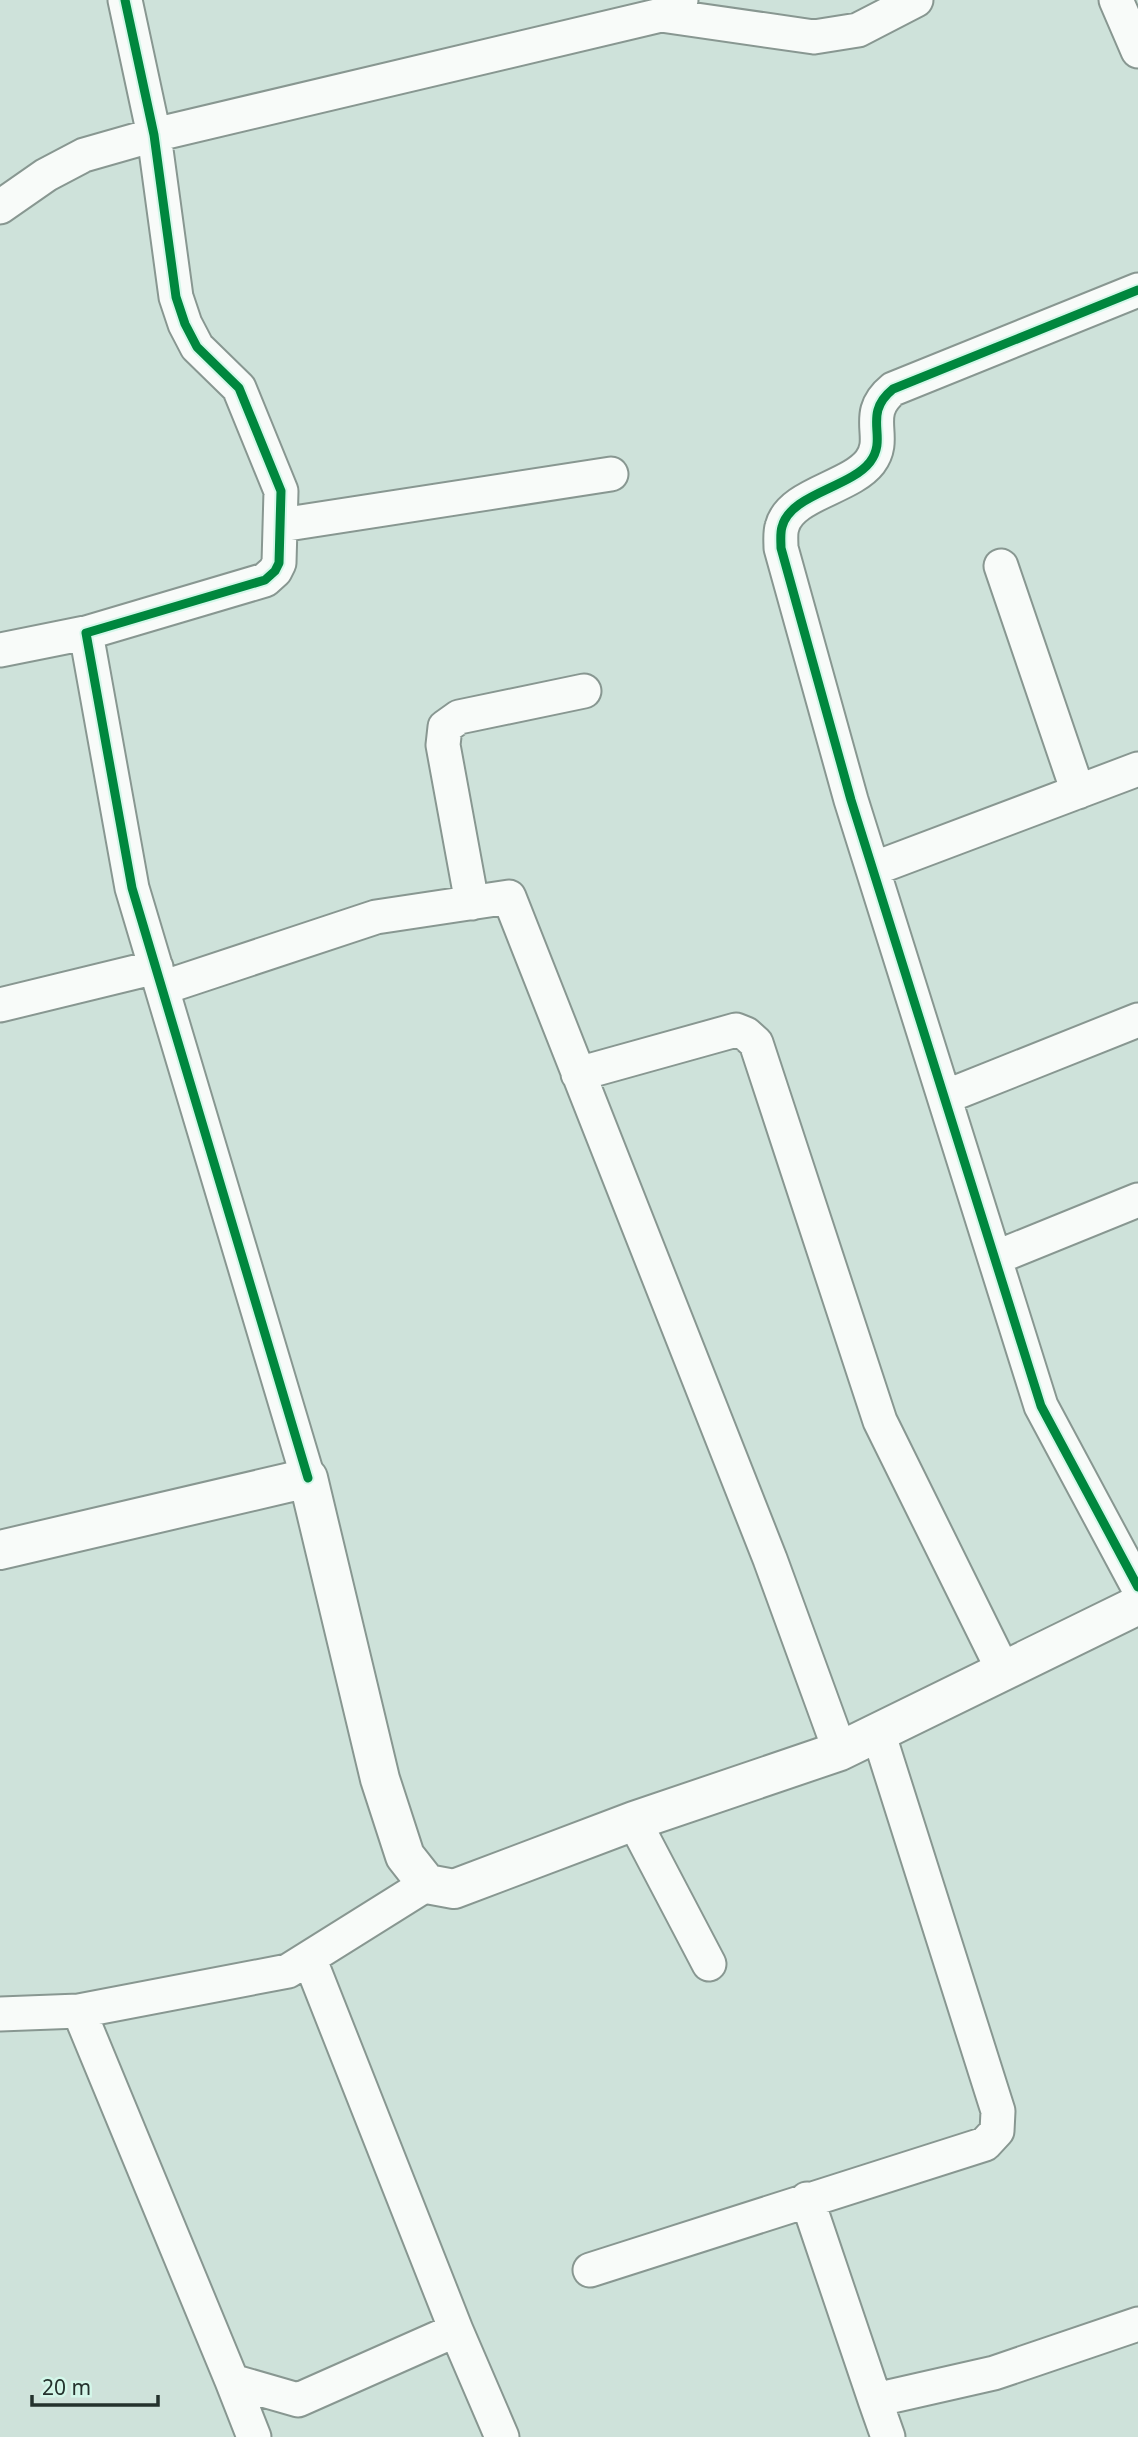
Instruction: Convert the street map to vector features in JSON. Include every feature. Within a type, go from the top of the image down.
[{"type":"street","points":[[125,0],[154,135],[176,297],[185,324],[197,347],[239,388],[281,491],[279,563],[265,580],[86,633],[129,874],[308,1478],[380,1779],[405,1856],[427,1884],[454,1889],[634,1821],[840,1751],[1138,1605]]},
{"type":"street","points":[[0,207],[46,175],[84,155],[154,135],[671,7],[814,37],[858,30],[916,0]]},
{"type":"street","points":[[1116,0],[1138,51]]},
{"type":"street","points":[[1138,290],[893,389],[882,398],[876,416],[878,443],[872,460],[858,474],[790,510],[781,527],[781,548],[851,800],[1041,1406],[1138,1587]]},
{"type":"street","points":[[281,524],[611,474]]},
{"type":"street","points":[[1001,566],[1078,792]]},
{"type":"street","points":[[0,650],[95,631]]},
{"type":"street","points":[[472,903],[443,745],[445,727],[459,717],[584,691]]},
{"type":"street","points":[[873,869],[1138,769]]},
{"type":"street","points":[[0,1005],[159,978],[376,917],[509,897],[765,1546],[840,1751]]},
{"type":"street","points":[[945,1097],[1138,1020]]},
{"type":"street","points":[[578,1074],[736,1030],[756,1043],[880,1421],[1003,1670]]},
{"type":"street","points":[[995,1258],[1138,1200]]},
{"type":"street","points":[[0,1550],[308,1478]]},
{"type":"street","points":[[590,2270],[985,2144],[997,2131],[998,2111],[878,1732]]},
{"type":"street","points":[[634,1821],[709,1964]]},
{"type":"street","points":[[0,2014],[79,2011],[288,1971],[427,1884]]},
{"type":"street","points":[[310,1959],[456,2330],[502,2437]]},
{"type":"street","points":[[79,2011],[254,2437]]},
{"type":"street","points":[[807,2199],[888,2437]]},
{"type":"street","points":[[875,2400],[993,2373],[1138,2324]]},
{"type":"street","points":[[232,2381],[298,2400],[456,2330]]},
{"type":"cycle path","points":[[125,0],[154,135],[176,297],[185,324],[197,347],[239,388],[281,491],[279,563],[265,580],[86,633],[132,888],[308,1478]]},
{"type":"cycle path","points":[[1138,290],[893,389],[879,408],[877,444],[870,462],[861,471],[796,507],[787,516],[781,538],[781,548],[851,800],[1041,1406],[1138,1587]]}]
